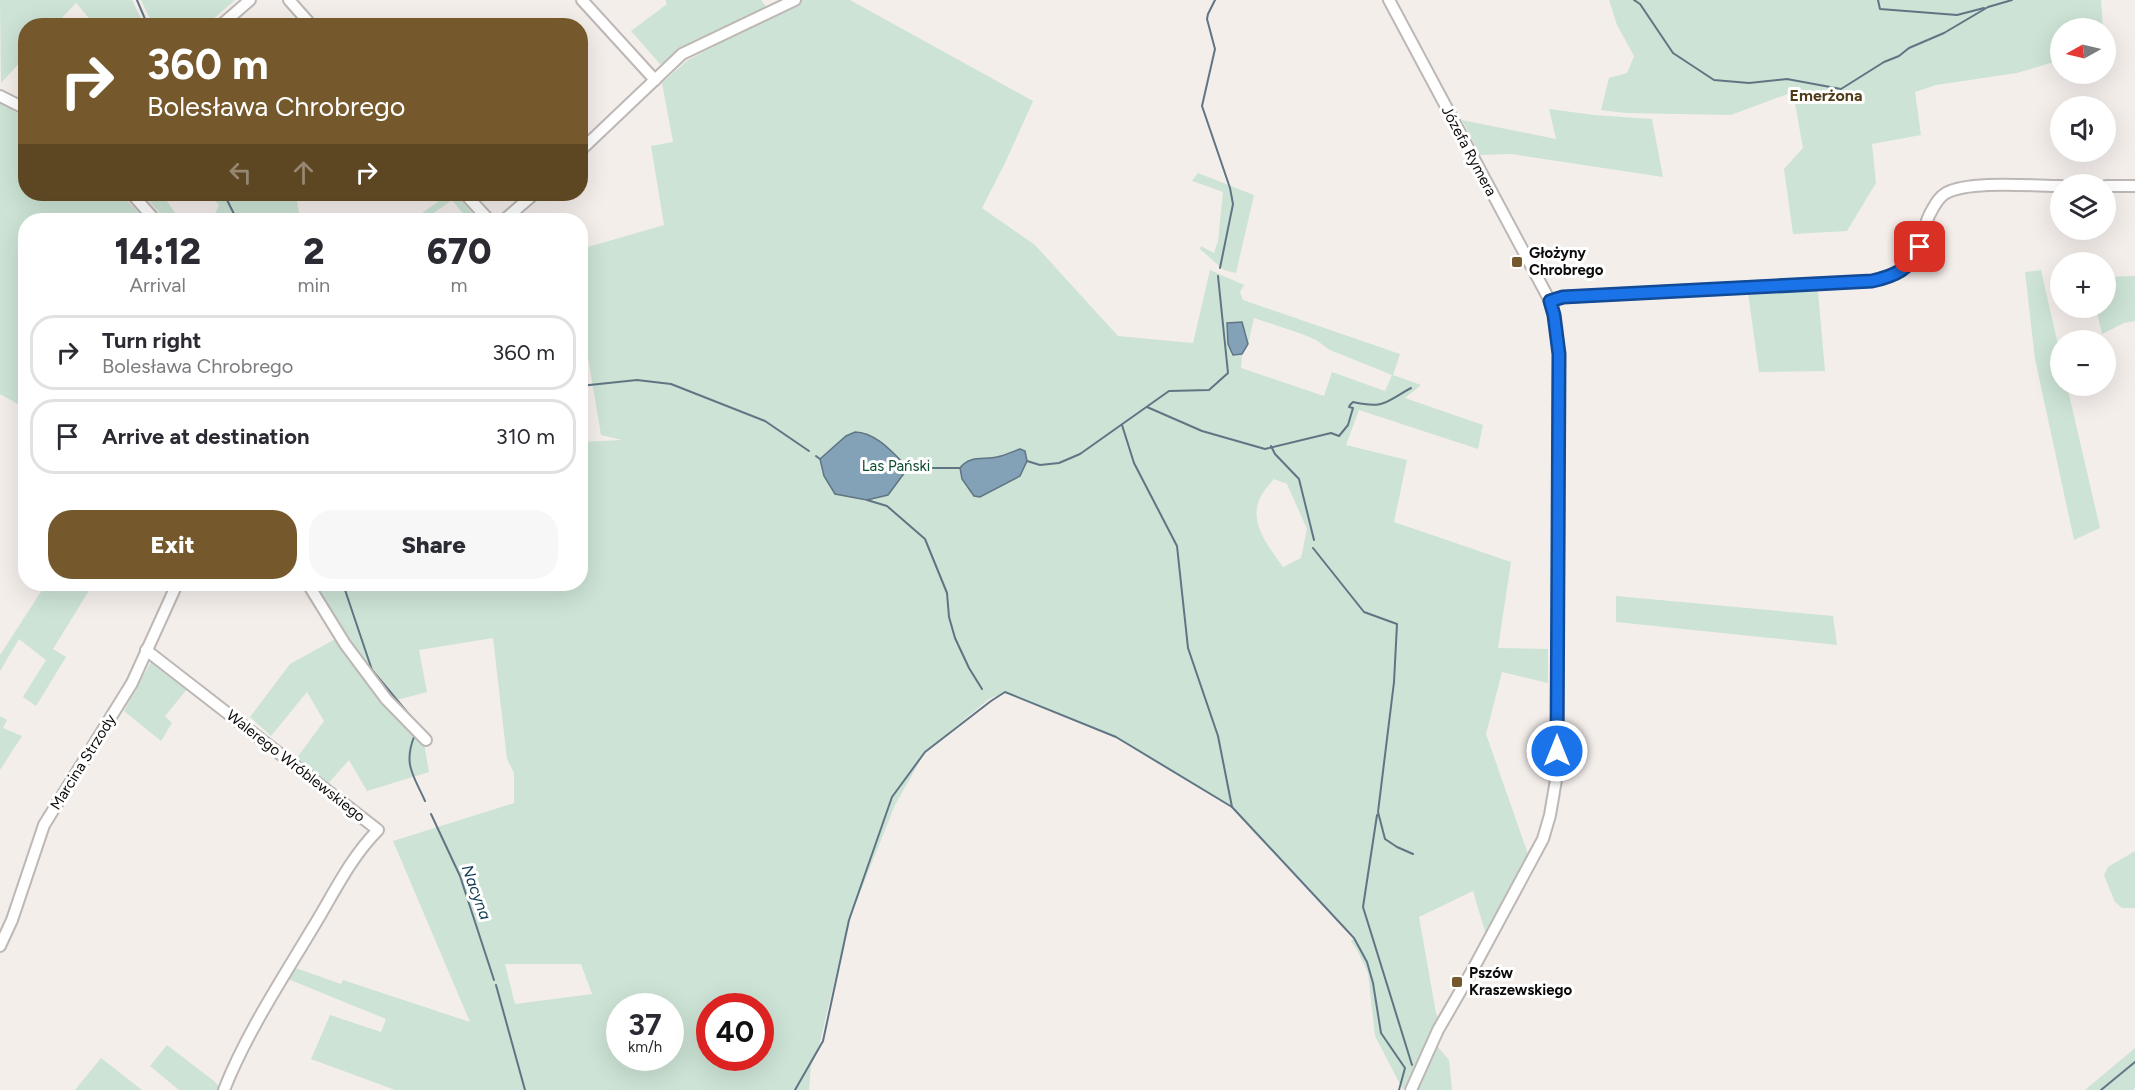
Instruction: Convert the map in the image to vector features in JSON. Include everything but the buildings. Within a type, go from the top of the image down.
[{"type":"street","points":[[229,18],[250,0]]},
{"type":"street","points":[[289,0],[305,18]]},
{"type":"street","points":[[582,0],[655,80]]},
{"type":"street","points":[[588,143],[682,54],[795,0]]},
{"type":"street","name":"Józefa Rymera","points":[[1389,0],[1550,301],[1559,354],[1557,774],[1554,797],[1543,839],[1438,1030],[1411,1090]]},
{"type":"street","points":[[0,96],[18,106]]},
{"type":"street","points":[[1550,301],[1563,297],[1872,281],[1891,277],[1904,270],[1914,259],[1920,247],[1927,218],[1937,200],[1945,194],[1974,186],[2050,186]]},
{"type":"street","points":[[2116,186],[2135,186]]},
{"type":"street","points":[[138,201],[149,213]]},
{"type":"street","points":[[471,201],[483,213]]},
{"type":"street","points":[[512,213],[526,201]]},
{"type":"street","name":"Marcina Strzody","points":[[0,946],[12,920],[44,825],[132,683],[174,591]]},
{"type":"street","points":[[312,591],[345,644],[386,699],[426,740]]},
{"type":"street","name":"Walerego Wróblewskiego","points":[[146,650],[378,830],[365,843],[306,939],[233,1067],[224,1090]]},
{"type":"green space","points":[[0,0],[132,0],[141,18],[89,18],[76,3],[62,18],[18,18],[18,65],[1,83]]},
{"type":"green space","points":[[141,0],[235,0],[214,18],[150,18]]},
{"type":"green space","points":[[665,0],[761,0],[768,9],[704,36],[660,64],[631,31],[667,4]]},
{"type":"green space","name":"Las Pański","points":[[801,0],[850,0],[1033,101],[982,208],[1035,245],[1118,336],[1193,343],[1210,270],[1244,285],[1240,292],[1243,300],[1400,354],[1393,375],[1421,385],[1405,398],[1483,425],[1478,449],[1359,410],[1346,445],[1407,460],[1394,522],[1511,562],[1498,648],[1548,649],[1548,683],[1502,672],[1486,734],[1528,854],[1486,935],[1473,891],[1419,917],[1438,1018],[1403,1090],[1375,1036],[1368,973],[1351,941],[1355,937],[1232,807],[1116,737],[1005,692],[989,699],[925,752],[895,805],[849,920],[819,1046],[811,1066],[809,1090],[395,1090],[311,1059],[330,1015],[381,1032],[386,1019],[288,979],[293,967],[341,984],[343,980],[470,1022],[393,841],[514,803],[514,773],[507,759],[493,638],[419,650],[427,692],[385,703],[424,743],[429,772],[367,791],[349,760],[326,786],[296,759],[324,721],[307,692],[271,736],[250,717],[290,664],[337,638],[315,591],[588,591],[588,442],[622,440],[601,435],[588,358],[588,247],[664,225],[651,146],[673,142],[662,83],[688,60]],"holes":[[[1254,318],[1302,334],[1330,350],[1392,375],[1385,391],[1332,372],[1324,396],[1241,368],[1242,354],[1233,355],[1246,332],[1248,344]],[[1274,479],[1287,484],[1307,529],[1301,558],[1283,567],[1262,535],[1257,507],[1264,490]],[[505,964],[581,964],[592,994],[515,1004]]]},
{"type":"green space","points":[[1609,0],[2101,0],[2102,18],[2050,18],[2050,63],[2017,73],[1936,85],[1915,92],[1921,135],[1872,144],[1876,183],[1847,231],[1793,234],[1784,169],[1803,148],[1793,92],[1731,115],[1625,113],[1601,110],[1609,78],[1627,73],[1634,56],[1617,25]]},
{"type":"green space","points":[[0,102],[18,114],[18,201],[127,201],[139,213],[18,213],[18,404],[0,394]]},
{"type":"green space","points":[[1549,109],[1652,119],[1663,177],[1511,154],[1480,155],[1462,120],[1556,139]]},
{"type":"green space","points":[[1198,173],[1254,195],[1236,273],[1224,270],[1200,249],[1201,246],[1214,253],[1218,241],[1223,192],[1192,181]]},
{"type":"green space","points":[[149,201],[167,201],[175,213],[160,213]]},
{"type":"green space","points":[[215,201],[297,201],[299,213],[215,213],[219,205]]},
{"type":"green space","points":[[439,201],[451,201],[434,213],[422,213]]},
{"type":"green space","points":[[453,201],[461,201],[473,213],[462,213]]},
{"type":"green space","points":[[2041,270],[2050,318],[2055,330],[2050,330],[2050,396],[2069,396],[2100,528],[2074,540],[2035,359],[2025,272]]},
{"type":"green space","points":[[2135,276],[2135,321],[2124,323],[2110,330],[2101,330],[2098,318],[2116,318],[2116,277]]},
{"type":"green space","points":[[1816,287],[1825,371],[1759,372],[1748,293]]},
{"type":"green space","points":[[41,591],[89,591],[53,649],[66,657],[36,706],[23,697],[46,660],[19,639],[0,671],[0,655]]},
{"type":"green space","points":[[1616,596],[1833,616],[1837,645],[1616,622]]},
{"type":"green space","points":[[151,662],[188,688],[165,716],[172,723],[161,741],[124,711]]},
{"type":"green space","points":[[0,716],[7,720],[3,728],[22,736],[0,770]]},
{"type":"green space","points":[[2135,851],[2135,908],[2122,908],[2115,902],[2104,875],[2108,867]]},
{"type":"green space","points":[[167,1045],[214,1081],[222,1090],[179,1090],[150,1066]]},
{"type":"green space","points":[[1437,1046],[1449,1060],[1452,1090],[1418,1090]]},
{"type":"green space","points":[[2135,1048],[2135,1087],[2133,1090],[2085,1090]]},
{"type":"green space","points":[[101,1058],[142,1090],[75,1090]]},
{"type":"water","points":[[1242,322],[1248,344],[1242,354],[1233,355],[1228,344],[1227,323]]},
{"type":"water","points":[[855,432],[877,440],[891,450],[908,468],[888,495],[867,500],[835,494],[824,476],[820,459],[846,436]]},
{"type":"water","points":[[1020,449],[1025,451],[1027,461],[1020,476],[980,497],[974,496],[962,479],[960,468],[973,459],[1001,456]]},
{"type":"waterway","name":"Nacyna","points":[[137,0],[145,18]]},
{"type":"waterway","points":[[1215,0],[1207,19],[1215,49],[1202,106],[1230,188],[1233,204],[1220,268]]},
{"type":"waterway","points":[[1634,0],[1640,4],[1673,53],[1714,80],[1749,83],[1787,79],[1841,89],[1909,48],[1944,33],[1988,7],[2012,0]]},
{"type":"waterway","points":[[1878,0],[1880,9],[1957,15],[1984,8]]},
{"type":"waterway","name":"Nacyna","points":[[228,201],[234,213]]},
{"type":"waterway","points":[[1027,461],[1040,465],[1059,463],[1080,454],[1169,391],[1209,390],[1228,373],[1218,276]]},
{"type":"waterway","points":[[588,385],[637,380],[671,384],[765,421],[809,451]]},
{"type":"waterway","points":[[1147,407],[1202,431],[1265,449],[1331,433],[1339,436],[1348,425],[1353,408],[1349,407],[1353,402],[1372,405],[1384,403],[1411,388]]},
{"type":"waterway","points":[[1122,425],[1134,463],[1177,546],[1188,648],[1218,736],[1232,807]]},
{"type":"waterway","points":[[1271,446],[1275,454],[1299,479],[1314,540]]},
{"type":"waterway","points":[[816,456],[820,459]]},
{"type":"waterway","points":[[908,468],[960,468]]},
{"type":"waterway","points":[[867,500],[887,506],[925,539],[947,593],[949,617],[955,638],[982,689]]},
{"type":"waterway","points":[[1313,548],[1364,612],[1397,624],[1394,682],[1378,812],[1385,839],[1413,854]]},
{"type":"waterway","name":"Nacyna","points":[[345,591],[372,670],[412,718]]},
{"type":"waterway","points":[[795,1090],[823,1041],[849,920],[892,797],[925,752],[1005,692],[1116,737],[1232,807],[1354,938],[1367,962],[1373,983],[1381,1033],[1405,1068],[1399,1090]]},
{"type":"waterway","name":"Nacyna","points":[[414,737],[410,755],[411,770],[425,801]]},
{"type":"waterway","name":"Nacyna","points":[[431,814],[460,876],[494,980]]},
{"type":"waterway","points":[[1377,815],[1363,907],[1412,1065]]},
{"type":"waterway","name":"Nacyna","points":[[496,985],[525,1090]]},
{"type":"waterway","points":[[2101,1090],[2135,1062]]},
{"type":"place","name":"Głożyny Chrobrego","points":[[1517,262]]},
{"type":"place","name":"Pszów Kraszewskiego","points":[[1457,982]]},
{"type":"district","name":"Emerżona","points":[[1826,95]]},
{"type":"route","points":[[1557,751],[1559,354],[1558,337],[1550,301],[1563,297],[1872,281],[1891,277],[1904,270],[1914,259],[1920,247]]}]
